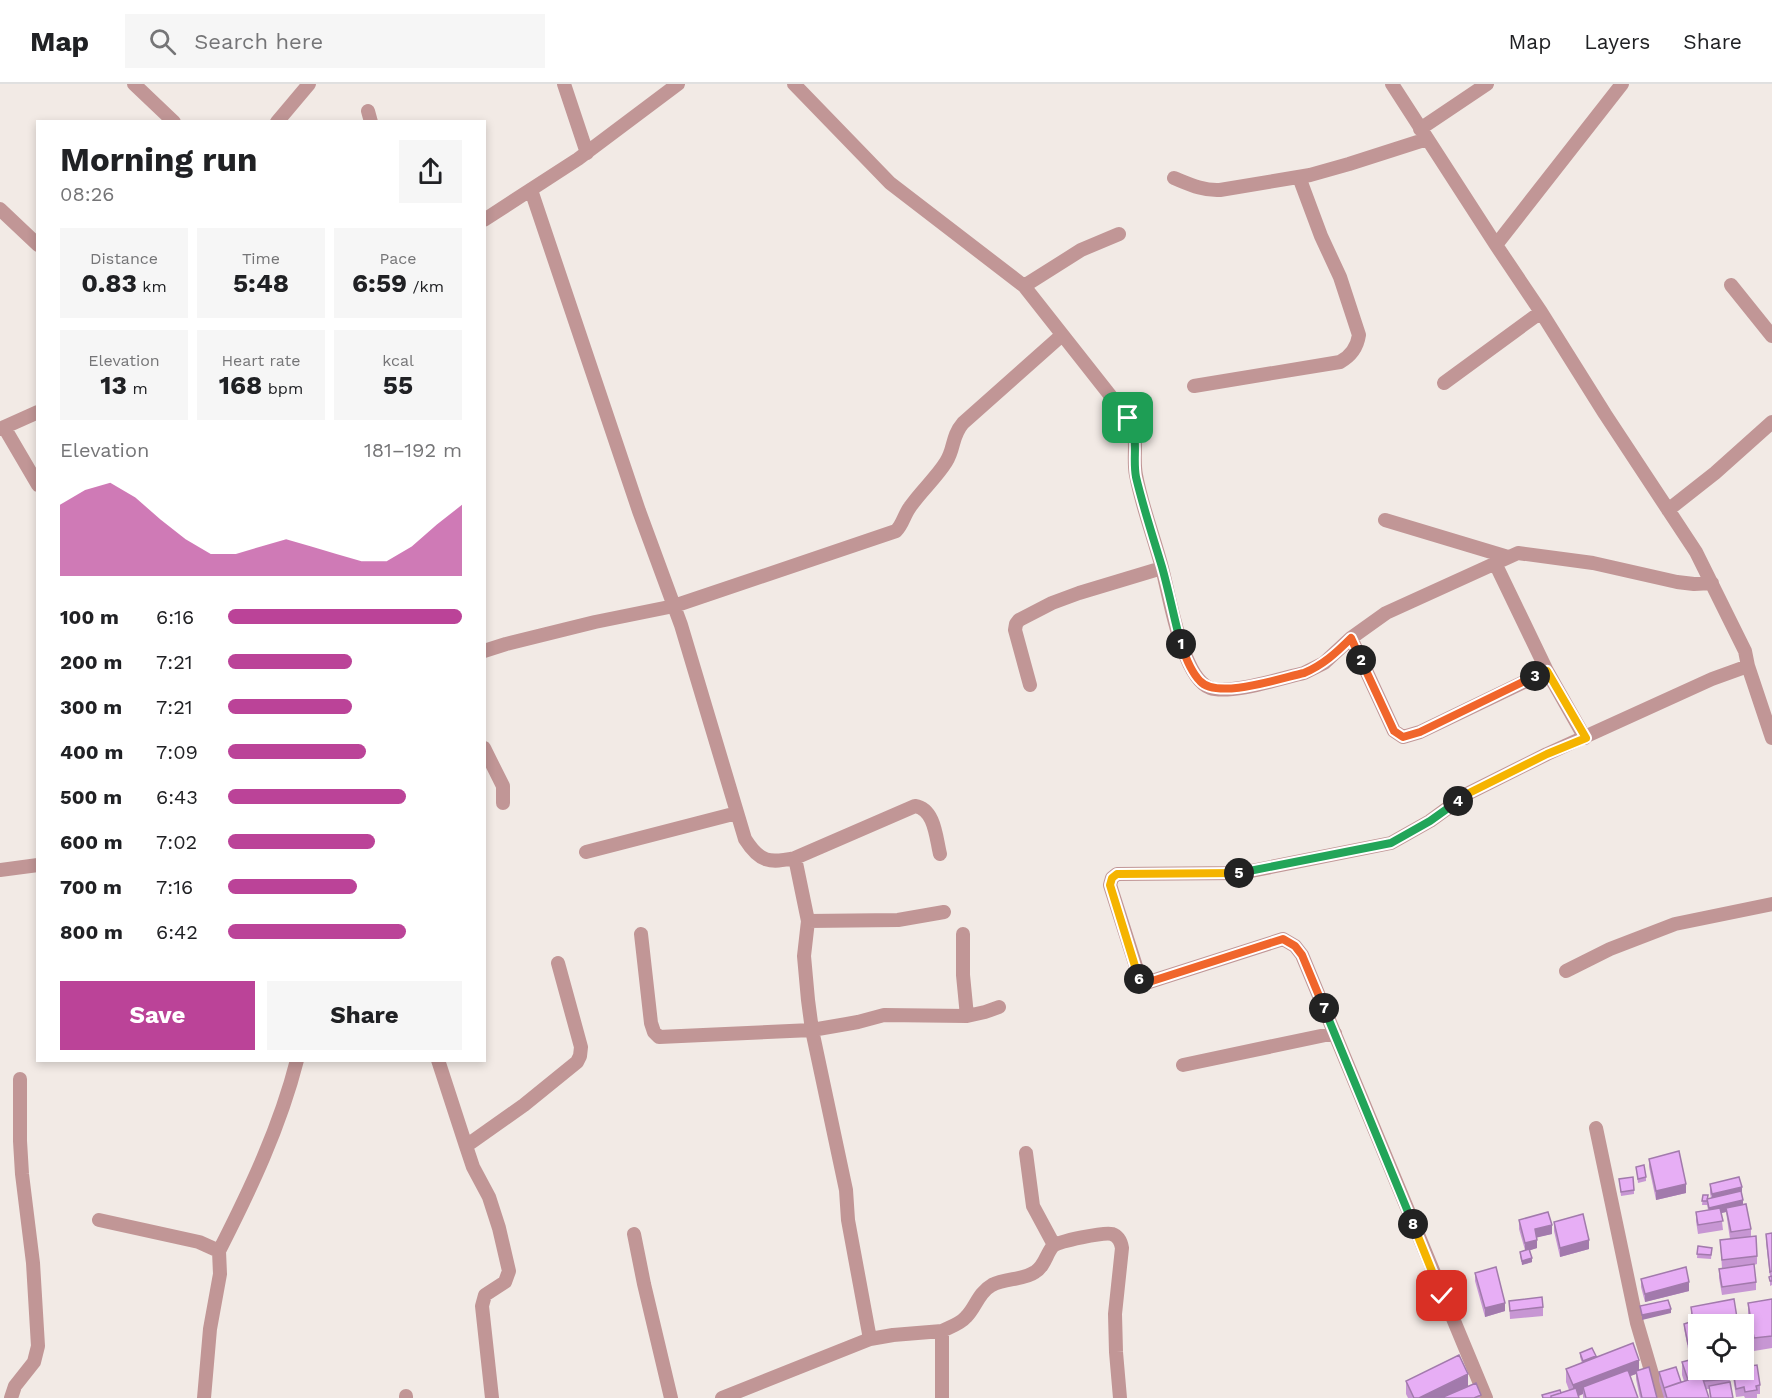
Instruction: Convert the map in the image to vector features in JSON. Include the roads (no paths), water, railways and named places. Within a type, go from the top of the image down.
[{"type":"street","points":[[134,84],[172,120]]},
{"type":"street","points":[[279,120],[309,84]]},
{"type":"street","points":[[564,84],[587,153]]},
{"type":"street","points":[[486,219],[587,153],[678,84]]},
{"type":"street","points":[[794,84],[890,183],[1024,286],[1133,425],[1136,438],[1134,464],[1182,648],[1200,682],[1209,688],[1222,690],[1237,688],[1304,673],[1324,663],[1351,638],[1386,614],[1518,553],[1593,564],[1677,582],[1712,583]]},
{"type":"street","points":[[1392,84],[1696,552],[1745,651],[1772,738]]},
{"type":"street","points":[[1174,178],[1211,191],[1299,177],[1348,164],[1423,134],[1487,84]]},
{"type":"street","points":[[1496,244],[1622,84]]},
{"type":"street","points":[[1194,386],[1340,362],[1348,357],[1358,343],[1359,335],[1340,277],[1321,236],[1299,177]]},
{"type":"street","points":[[531,190],[639,511],[681,625],[745,839],[757,854],[771,861],[795,858],[915,806],[924,809],[931,819],[940,854]]},
{"type":"street","points":[[0,209],[36,243]]},
{"type":"street","points":[[1024,286],[1081,250],[1119,234]]},
{"type":"street","points":[[1731,285],[1772,336]]},
{"type":"street","points":[[1444,383],[1541,312]]},
{"type":"street","points":[[486,650],[595,622],[674,606],[896,531],[902,525],[909,508],[946,463],[954,437],[963,423],[1062,335]]},
{"type":"street","points":[[36,413],[2,428],[36,482]]},
{"type":"street","points":[[1668,510],[1715,473],[1772,422]]},
{"type":"street","points":[[1386,520],[1501,560],[1547,671],[1586,738]]},
{"type":"street","points":[[1030,685],[1015,630],[1019,620],[1079,593],[1162,568]]},
{"type":"street","points":[[1351,638],[1394,731],[1403,737],[1420,732],[1547,671]]},
{"type":"street","points":[[1486,1398],[1302,955],[1295,946],[1283,939],[1149,982],[1140,979],[1110,885],[1112,878],[1117,874],[1241,873],[1391,843],[1430,821],[1467,794],[1547,754],[1712,679],[1748,666]]},
{"type":"street","points":[[486,752],[503,786],[503,803]]},
{"type":"street","points":[[586,852],[737,813]]},
{"type":"street","points":[[795,858],[808,921],[804,956],[812,1030],[846,1190],[848,1220],[870,1339]]},
{"type":"street","points":[[0,870],[36,865]]},
{"type":"street","points":[[1566,971],[1610,949],[1675,924],[1772,904]]},
{"type":"street","points":[[808,921],[898,920],[944,912]]},
{"type":"street","points":[[640,934],[651,1023],[659,1038],[812,1030],[884,1015],[967,1016],[999,1007]]},
{"type":"street","points":[[963,934],[963,975],[967,1016]]},
{"type":"street","points":[[466,1146],[524,1105],[577,1062],[581,1047],[558,963]]},
{"type":"street","points":[[1183,1065],[1335,1033]]},
{"type":"street","points":[[204,1398],[212,1321],[220,1274],[219,1251],[253,1184],[282,1111],[296,1062]]},
{"type":"street","points":[[439,1062],[473,1167],[489,1197],[509,1271],[505,1282],[484,1295],[482,1306],[492,1398]]},
{"type":"street","points":[[11,1398],[15,1386],[34,1362],[38,1346],[33,1263],[22,1174],[20,1079]]},
{"type":"street","points":[[1596,1128],[1637,1323],[1659,1398]]},
{"type":"street","points":[[1026,1153],[1033,1206],[1054,1245]]},
{"type":"street","points":[[99,1220],[199,1242],[219,1251]]},
{"type":"street","points":[[634,1234],[671,1398]]},
{"type":"street","points":[[722,1398],[870,1339],[942,1331],[967,1317],[983,1291],[993,1284],[1029,1276],[1038,1271],[1054,1245],[1107,1234],[1115,1236],[1122,1246],[1115,1314],[1120,1398]]},
{"type":"street","points":[[942,1331],[942,1398]]}]
